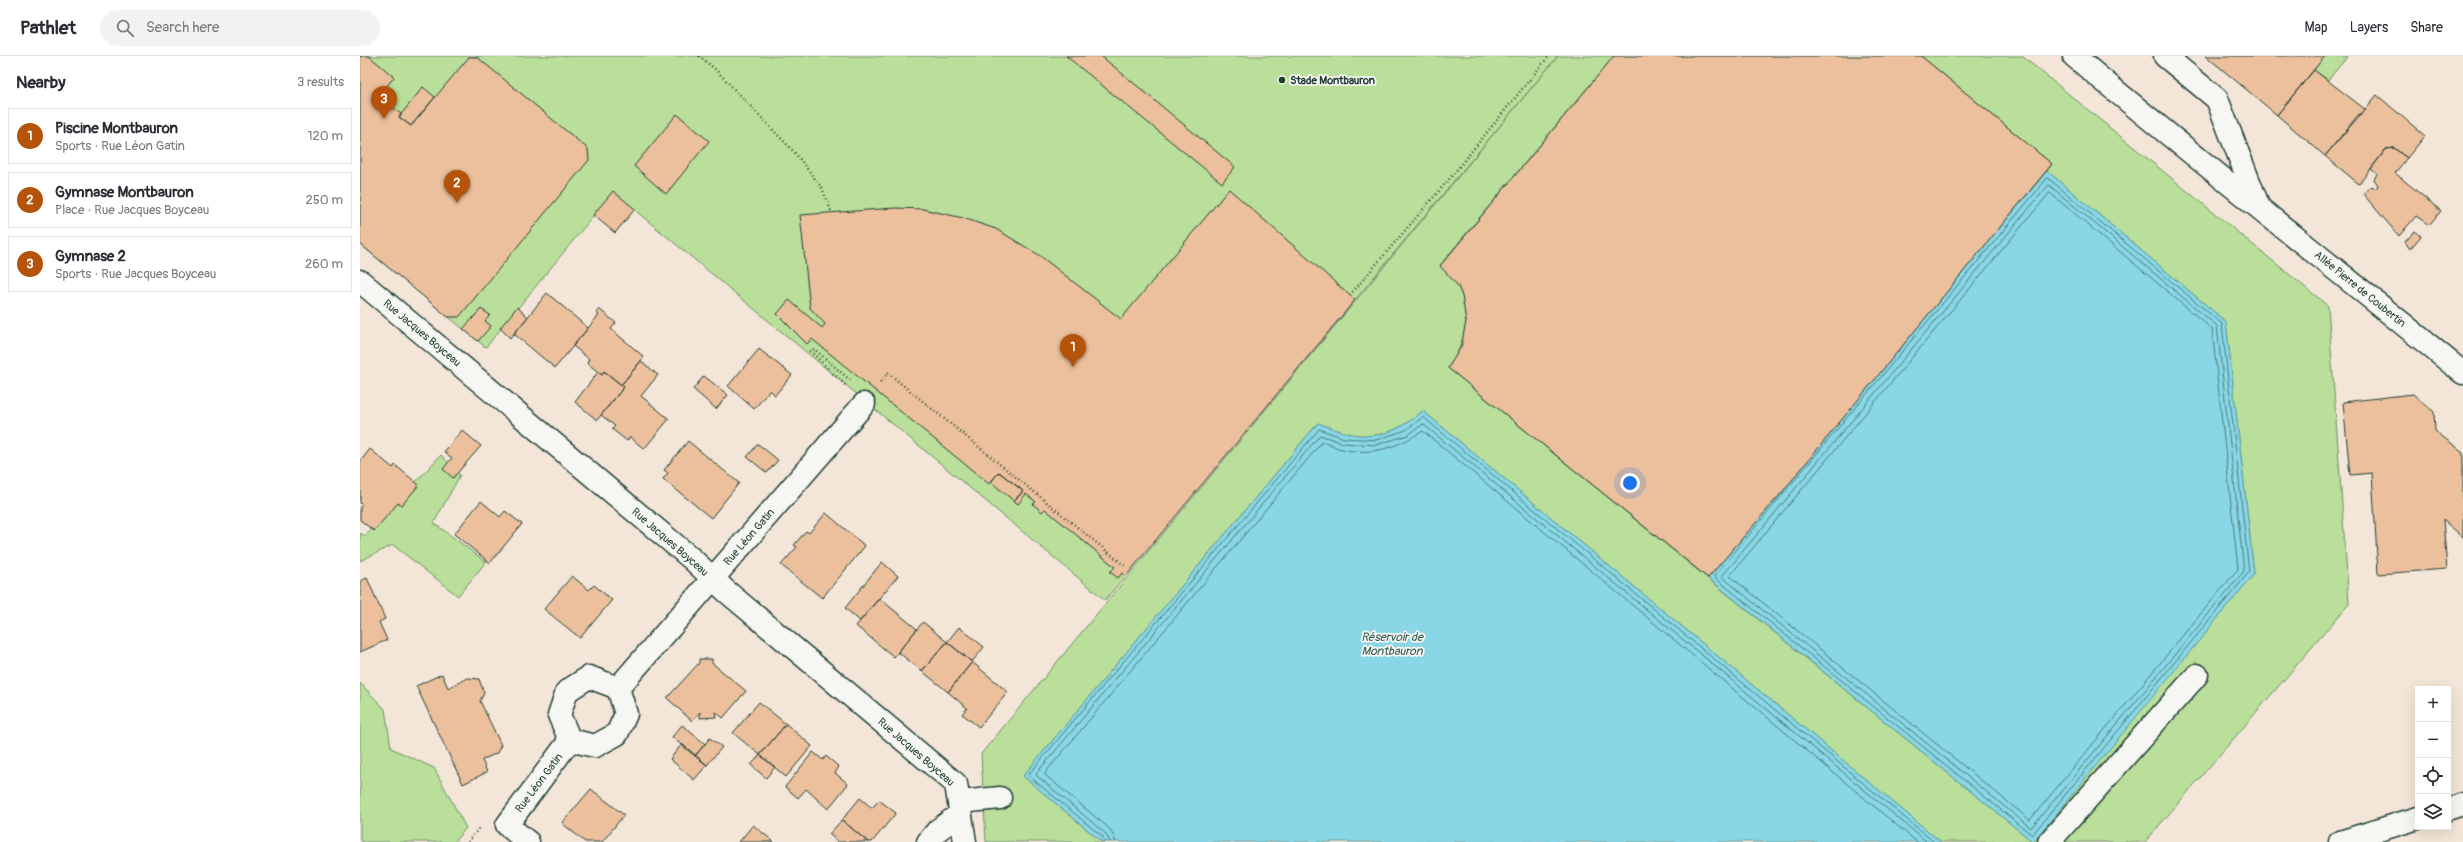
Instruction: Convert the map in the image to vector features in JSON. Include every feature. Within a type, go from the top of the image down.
[{"type":"street","name":"Allée Pierre de Coubertin","points":[[2074,56],[2178,144],[2258,205],[2463,373]]},
{"type":"street","name":"Allée Pierre de Coubertin","points":[[2165,56],[2216,99],[2258,205]]},
{"type":"street","name":"Rue Jacques Boyceau","points":[[360,281],[692,559],[713,579],[956,784],[965,842]]},
{"type":"street","name":"Rue Léon Gatin","points":[[618,688],[864,404]]},
{"type":"street","points":[[2049,842],[2197,675]]},
{"type":"street","points":[[589,677],[618,688],[626,714],[617,734],[595,746],[570,740],[559,715],[567,691],[589,677]]},
{"type":"street","name":"Rue Léon Gatin","points":[[528,842],[507,825],[570,740]]},
{"type":"street","points":[[928,842],[960,808],[1000,798]]},
{"type":"street","points":[[2451,808],[2463,804]]},
{"type":"street","points":[[2340,842],[2415,819]]},
{"type":"path","points":[[699,56],[715,69],[795,153],[822,188],[832,213]]},
{"type":"path","points":[[1350,295],[1450,178],[1549,56]]},
{"type":"path","points":[[852,382],[814,349],[810,352],[864,404]]},
{"type":"path","points":[[878,384],[888,373],[1125,566]]},
{"type":"green space","points":[[360,56],[1558,56],[1105,600],[613,192],[486,347],[484,346],[360,244]]},
{"type":"green space","points":[[1558,56],[1614,56],[1440,265],[1452,278],[1463,297],[1466,318],[1463,339],[1448,368],[2032,841],[2254,574],[2226,322],[2047,171],[2052,164],[1921,56],[2022,56],[2328,306],[2349,604],[2145,842],[1941,842],[1423,411],[1397,428],[1385,433],[1373,435],[1348,433],[1318,423],[1023,776],[1102,842],[986,842],[981,754]]},
{"type":"green space","points":[[2325,56],[2348,56],[2328,80],[2314,70]]},
{"type":"green space","points":[[441,455],[460,475],[434,523],[486,562],[458,596],[393,545],[360,561],[360,533],[365,536]]},
{"type":"green space","points":[[360,683],[385,709],[391,748],[434,768],[466,828],[454,842],[362,842],[360,836]]},
{"type":"water","points":[[2047,171],[2226,322],[2254,574],[2033,842],[1708,578]]},
{"type":"water","name":"Réservoir de Montbauron","points":[[1423,411],[1941,842],[1102,842],[1023,776],[1318,423],[1348,433],[1373,435],[1385,433],[1397,428],[1410,421]]},
{"type":"building","points":[[360,56],[369,56],[394,77],[379,96],[401,114],[399,117],[411,126],[469,57],[477,57],[588,149],[589,160],[459,317],[448,317],[360,244]]},
{"type":"building","points":[[1066,56],[1101,56],[1235,167],[1222,183]]},
{"type":"building","points":[[1614,56],[1921,56],[2052,164],[1779,496],[1708,578],[1448,368],[1461,347],[1466,321],[1462,296],[1458,286],[1440,266]]},
{"type":"building","points":[[2206,56],[2325,56],[2277,115]]},
{"type":"building","points":[[2314,70],[2366,110],[2361,115],[2359,114],[2325,156],[2277,115]]},
{"type":"building","points":[[423,87],[435,97],[411,126],[399,117]]},
{"type":"building","points":[[2377,95],[2425,136],[2407,158],[2394,148],[2386,149],[2359,184],[2325,156]]},
{"type":"building","points":[[677,114],[709,141],[666,194],[634,166]]},
{"type":"building","points":[[2394,148],[2407,158],[2395,173],[2441,211],[2429,225],[2416,216],[2399,236],[2363,194],[2372,186],[2376,189],[2378,185],[2374,179],[2377,174],[2371,169],[2386,149]]},
{"type":"building","points":[[1229,189],[1355,300],[1126,576],[1122,573],[1118,578],[1110,572],[1115,567],[1045,509],[1042,512],[1033,504],[1036,502],[1026,494],[1018,504],[1014,501],[1023,491],[999,472],[989,484],[812,339],[807,344],[777,314],[789,300],[822,328],[825,324],[810,308],[800,215],[895,208],[923,209],[963,218],[996,229],[1039,255],[1121,319]]},
{"type":"building","points":[[613,191],[635,209],[615,233],[593,215]]},
{"type":"building","points":[[2415,231],[2421,236],[2410,249],[2405,242]]},
{"type":"building","points":[[547,293],[588,328],[555,368],[514,334]]},
{"type":"building","points":[[517,307],[528,317],[510,338],[500,328]]},
{"type":"building","points":[[481,309],[490,315],[485,321],[491,326],[478,341],[463,329]]},
{"type":"building","points":[[599,309],[616,323],[611,329],[644,357],[621,385],[604,371],[602,375],[587,363],[589,359],[573,346],[599,315],[596,313]]},
{"type":"building","points":[[759,349],[792,375],[775,395],[770,390],[754,409],[728,386]]},
{"type":"building","points":[[641,361],[658,375],[641,396],[669,419],[644,449],[630,437],[627,441],[612,429],[615,426],[601,415],[624,387],[621,385]]},
{"type":"building","points":[[604,371],[624,387],[597,420],[575,402],[598,372],[602,375]]},
{"type":"building","points":[[704,376],[728,395],[716,409],[693,389]]},
{"type":"building","points":[[2413,394],[2434,412],[2435,431],[2463,452],[2463,537],[2443,520],[2447,569],[2378,574],[2372,473],[2350,475],[2343,402]]},
{"type":"building","points":[[462,430],[481,446],[453,478],[443,469],[452,458],[444,452]]},
{"type":"building","points":[[688,441],[739,483],[711,518],[663,479],[668,473],[664,470]]},
{"type":"building","points":[[758,444],[778,460],[767,473],[747,457]]},
{"type":"building","points":[[370,449],[393,468],[395,465],[419,485],[402,505],[398,503],[374,531],[360,520],[360,507],[362,505],[360,503],[360,462]]},
{"type":"building","points":[[999,472],[1023,491],[1014,501],[991,482]]},
{"type":"building","points":[[481,501],[500,517],[505,511],[522,524],[490,563],[454,534]]},
{"type":"building","points":[[826,513],[865,546],[822,598],[781,565],[797,547],[794,545],[806,531],[809,533]]},
{"type":"building","points":[[882,562],[898,576],[860,621],[845,608]]},
{"type":"building","points":[[572,576],[589,590],[594,585],[612,600],[580,638],[544,609]]},
{"type":"building","points":[[367,578],[385,619],[379,622],[387,640],[360,652],[360,581]]},
{"type":"building","points":[[879,598],[917,629],[894,657],[856,626]]},
{"type":"building","points":[[923,622],[947,642],[922,671],[898,652]]},
{"type":"building","points":[[959,627],[984,647],[972,662],[947,642]]},
{"type":"building","points":[[947,642],[972,662],[948,692],[922,671]]},
{"type":"building","points":[[699,659],[712,659],[712,663],[746,691],[723,718],[715,711],[716,717],[700,718],[700,712],[692,721],[667,698],[699,663]]},
{"type":"building","points":[[972,662],[1008,692],[979,727],[962,714],[967,708],[948,692]]},
{"type":"building","points":[[442,674],[448,688],[467,678],[479,679],[484,693],[480,701],[501,745],[497,753],[482,760],[487,772],[463,784],[416,686]]},
{"type":"building","points":[[759,702],[786,724],[760,755],[733,733]]},
{"type":"building","points":[[786,724],[812,746],[786,777],[760,755]]},
{"type":"building","points":[[682,725],[705,744],[695,756],[672,737]]},
{"type":"building","points":[[710,738],[722,747],[707,765],[695,756]]},
{"type":"building","points":[[682,744],[707,765],[694,780],[670,759]]},
{"type":"building","points":[[813,752],[823,760],[826,756],[839,767],[835,773],[848,784],[828,809],[806,789],[798,798],[785,787]]},
{"type":"building","points":[[760,755],[775,767],[766,778],[751,765]]},
{"type":"building","points":[[591,789],[624,815],[602,842],[585,842],[562,823]]},
{"type":"building","points":[[860,798],[872,808],[879,800],[896,813],[872,842],[868,842],[842,820]]},
{"type":"building","points":[[842,820],[868,842],[838,842],[829,834]]},
{"type":"building","points":[[753,825],[774,842],[739,842]]},
{"type":"place","name":"Stade Montbauron","points":[[1282,80]]},
{"type":"place","name":"Gymnase 2","points":[[384,119]]},
{"type":"place","name":"Gymnase Montbauron","points":[[457,203]]},
{"type":"place","name":"Piscine Montbauron","points":[[1073,367]]}]
